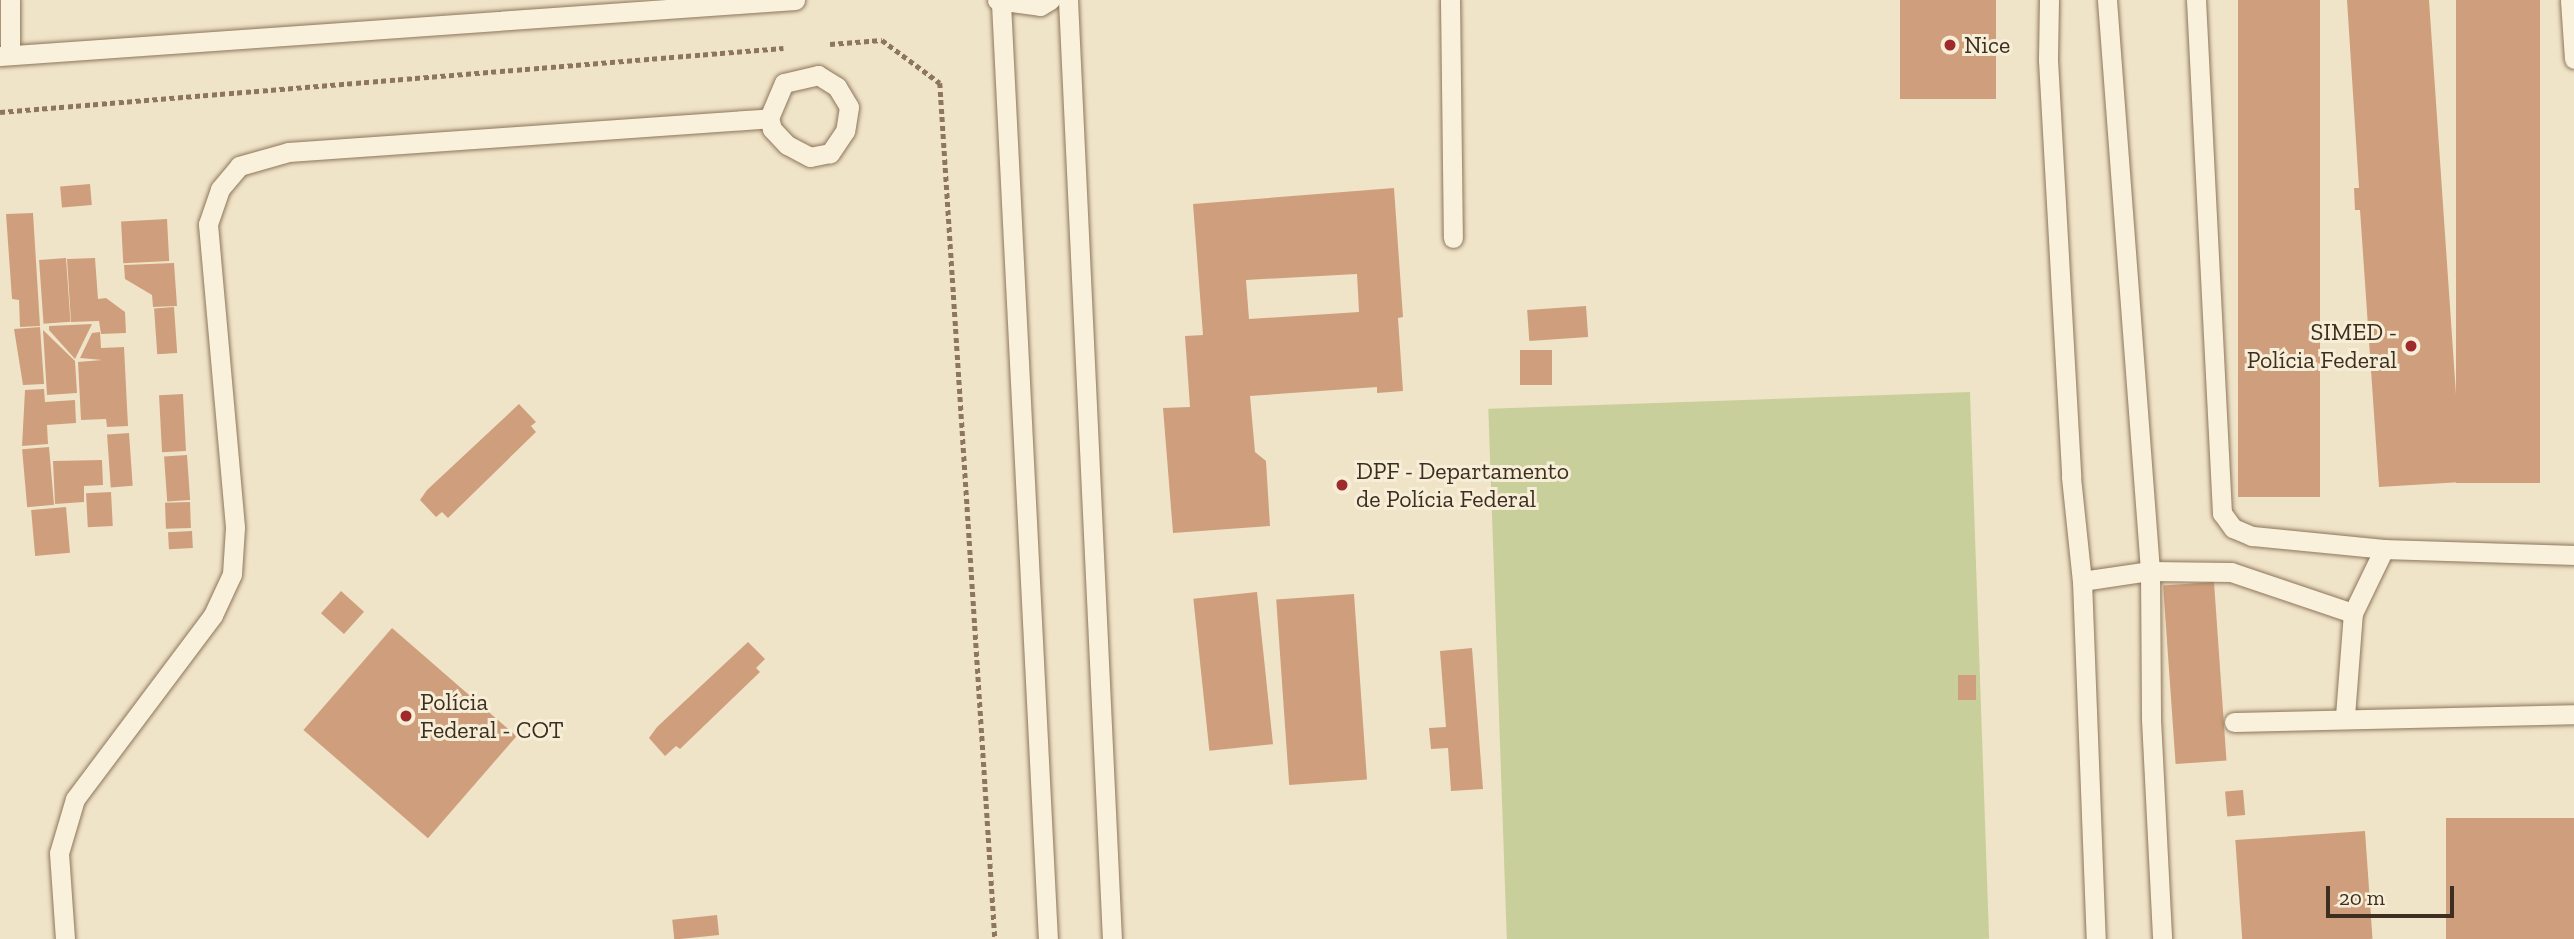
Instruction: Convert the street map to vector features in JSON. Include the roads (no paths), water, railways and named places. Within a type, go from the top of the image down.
[{"type":"lane","points":[[10,0],[5,56],[796,0]]},
{"type":"lane","points":[[1048,939],[999,2],[1040,6],[1050,0]]},
{"type":"lane","points":[[1068,0],[1112,939]]},
{"type":"lane","points":[[1450,0],[1453,238]]},
{"type":"lane","points":[[2049,0],[2070,463],[2082,581],[2096,939]]},
{"type":"lane","points":[[2107,0],[2150,571],[2151,719],[2162,939]]},
{"type":"lane","points":[[2196,0],[2222,513],[2233,528],[2252,536],[2384,550],[2574,555]]},
{"type":"lane","points":[[2570,0],[2574,59]]},
{"type":"lane","points":[[818,75],[837,87],[849,107],[845,131],[830,153],[810,157],[787,145],[772,129],[769,118],[784,83],[795,77],[818,75]]},
{"type":"lane","points":[[65,939],[59,853],[75,799],[213,615],[232,574],[235,527],[208,225],[220,189],[239,166],[288,152],[769,118]]},
{"type":"lane","points":[[2345,716],[2353,613],[2384,550]]},
{"type":"lane","points":[[2082,581],[2150,571],[2231,572],[2353,613]]},
{"type":"lane","points":[[2234,722],[2345,716],[2574,714]]},
{"type":"place","name":"Nice","points":[[1950,45]]},
{"type":"place","name":"SIMED - Polícia Federal","points":[[2411,346]]},
{"type":"place","name":"DPF - Departamento de Polícia Federal","points":[[1342,485]]},
{"type":"place","name":"Polícia Federal - COT","points":[[406,716]]}]
